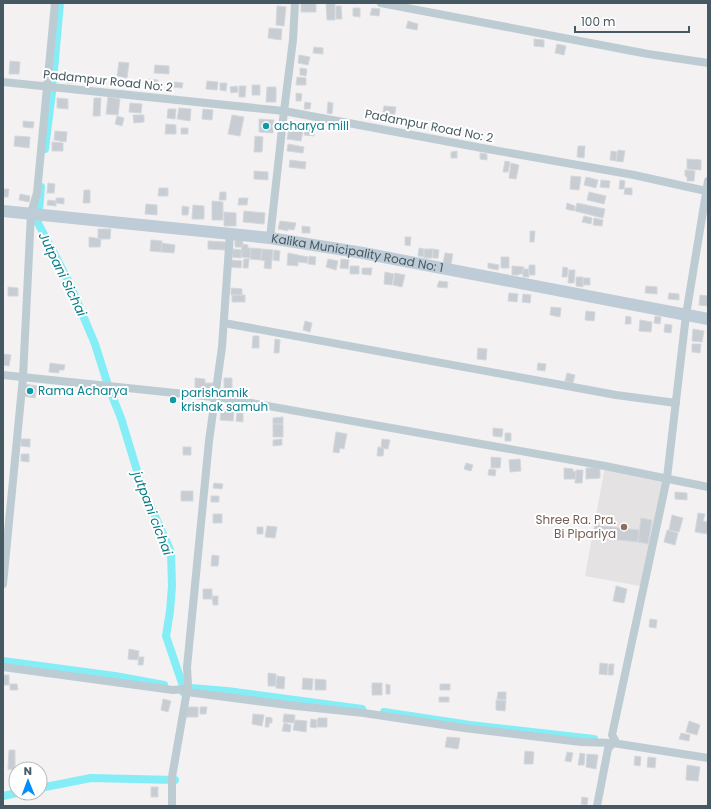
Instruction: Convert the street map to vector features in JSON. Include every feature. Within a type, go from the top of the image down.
[{"type":"street","points":[[3,584],[23,377],[31,213],[38,193],[55,3]]},
{"type":"street","points":[[270,238],[293,40],[295,3]]},
{"type":"street","points":[[381,3],[648,54],[708,63]]},
{"type":"street","name":"Padampur Road No: 2","points":[[3,82],[284,111],[634,175],[706,191]]},
{"type":"street","points":[[614,742],[612,735],[667,478],[686,315],[708,181]]},
{"type":"street","name":"Kalika Municipality Road No: 1","points":[[3,211],[270,238],[363,253],[708,319]]},
{"type":"street","points":[[172,806],[172,777],[188,689],[187,667],[209,441],[216,397],[224,323],[230,233]]},
{"type":"street","points":[[224,323],[616,395],[676,403]]},
{"type":"street","points":[[3,375],[216,397],[667,478],[708,487]]},
{"type":"street","points":[[3,667],[173,690],[188,689],[296,706],[364,713],[464,728],[581,742],[614,742],[708,758]]},
{"type":"street","points":[[597,806],[608,749],[614,742]]},
{"type":"shaded area","name":"Shree Ra. Pra. Bi Pipariya","points":[[605,466],[667,478],[640,586],[585,576]]},
{"type":"building","points":[[301,3],[316,3],[316,12],[301,12]]},
{"type":"building","points":[[326,3],[335,3],[335,20],[327,20]]},
{"type":"building","points":[[277,6],[286,7],[284,26],[276,25]]},
{"type":"building","points":[[336,6],[341,6],[342,19],[336,19]]},
{"type":"building","points":[[353,8],[360,8],[360,17],[353,16]]},
{"type":"building","points":[[372,8],[380,9],[379,16],[370,15]]},
{"type":"building","points":[[408,21],[418,24],[417,30],[406,28]]},
{"type":"building","points":[[269,28],[282,29],[281,40],[268,38]]},
{"type":"building","points":[[534,39],[544,40],[544,47],[534,46]]},
{"type":"building","points":[[557,44],[566,46],[564,55],[555,53]]},
{"type":"building","points":[[314,47],[323,48],[323,54],[313,53]]},
{"type":"building","points":[[299,55],[310,57],[308,65],[298,63]]},
{"type":"building","points":[[10,61],[20,62],[19,74],[9,74]]},
{"type":"building","points":[[119,62],[129,63],[127,78],[117,76]]},
{"type":"building","points":[[155,65],[169,66],[169,74],[154,73]]},
{"type":"building","points":[[300,68],[307,69],[306,76],[300,75]]},
{"type":"building","points":[[67,75],[76,75],[76,83],[67,83]]},
{"type":"building","points":[[297,77],[306,78],[306,85],[296,85]]},
{"type":"building","points":[[149,79],[158,80],[157,89],[148,88]]},
{"type":"building","points":[[207,81],[218,82],[217,90],[206,89]]},
{"type":"building","points":[[174,82],[183,83],[182,88],[173,87]]},
{"type":"building","points":[[220,83],[227,83],[226,91],[220,90]]},
{"type":"building","points":[[252,85],[260,85],[260,95],[252,95]]},
{"type":"building","points":[[237,86],[238,92],[231,93],[230,87]]},
{"type":"building","points":[[239,86],[246,86],[245,97],[239,97]]},
{"type":"building","points":[[267,87],[276,87],[276,102],[266,102]]},
{"type":"building","points":[[296,93],[302,94],[301,101],[296,101]]},
{"type":"building","points":[[108,97],[120,99],[118,115],[106,114]]},
{"type":"building","points":[[57,98],[68,99],[68,109],[57,108]]},
{"type":"building","points":[[94,98],[101,98],[100,116],[93,116]]},
{"type":"building","points":[[305,102],[311,103],[310,109],[304,109]]},
{"type":"building","points":[[328,102],[333,103],[332,114],[327,113]]},
{"type":"building","points":[[130,103],[142,104],[141,113],[129,112]]},
{"type":"building","points":[[384,106],[396,107],[394,118],[382,117]]},
{"type":"building","points":[[179,108],[191,109],[190,121],[177,119]]},
{"type":"building","points":[[168,109],[176,109],[175,119],[167,118]]},
{"type":"building","points":[[203,109],[213,110],[212,120],[202,119]]},
{"type":"building","points":[[133,115],[144,115],[144,122],[134,123]]},
{"type":"building","points":[[232,115],[244,117],[240,136],[228,134]]},
{"type":"building","points":[[117,116],[124,118],[122,126],[115,124]]},
{"type":"building","name":"acharya mill","points":[[259,119],[274,120],[273,133],[259,132]]},
{"type":"building","points":[[23,121],[34,122],[33,128],[23,127]]},
{"type":"building","points":[[290,123],[304,125],[301,141],[287,139]]},
{"type":"building","points":[[166,124],[176,125],[176,134],[165,134]]},
{"type":"building","points":[[306,126],[315,127],[314,136],[304,135]]},
{"type":"building","points":[[181,128],[188,128],[188,134],[181,134]]},
{"type":"building","points":[[55,131],[67,132],[66,142],[54,140]]},
{"type":"building","points":[[15,136],[30,137],[29,148],[14,146]]},
{"type":"building","points":[[255,136],[263,137],[262,152],[254,152]]},
{"type":"building","points":[[52,142],[63,143],[63,151],[52,151]]},
{"type":"building","points":[[288,144],[304,147],[303,153],[287,151]]},
{"type":"building","points":[[578,146],[585,146],[584,158],[577,157]]},
{"type":"building","points":[[618,150],[625,151],[623,162],[616,161]]},
{"type":"building","points":[[457,151],[457,158],[451,158],[451,152]]},
{"type":"building","points":[[611,151],[617,152],[616,161],[610,160]]},
{"type":"building","points":[[480,153],[487,154],[487,160],[480,159]]},
{"type":"building","points":[[687,159],[701,160],[701,170],[687,169]]},
{"type":"building","points":[[290,160],[306,162],[305,169],[289,167]]},
{"type":"building","points":[[505,161],[510,162],[508,172],[503,172]]},
{"type":"building","points":[[511,163],[519,165],[516,179],[509,178]]},
{"type":"building","points":[[685,170],[695,171],[694,181],[687,181]]},
{"type":"building","points":[[254,171],[268,172],[268,180],[254,179]]},
{"type":"building","points":[[571,176],[581,177],[579,190],[570,189]]},
{"type":"building","points":[[586,177],[598,180],[596,188],[584,185]]},
{"type":"building","points":[[601,180],[610,181],[609,188],[600,187]]},
{"type":"building","points":[[620,180],[625,181],[624,189],[619,189]]},
{"type":"building","points":[[48,183],[55,184],[54,193],[47,193]]},
{"type":"building","points":[[159,188],[168,188],[168,196],[158,196]]},
{"type":"building","points":[[625,188],[632,188],[632,195],[624,194]]},
{"type":"building","points":[[3,189],[9,189],[8,197],[3,197]]},
{"type":"building","points":[[84,190],[90,190],[90,203],[83,203]]},
{"type":"building","points":[[220,192],[226,192],[226,200],[219,200]]},
{"type":"building","points":[[589,192],[606,196],[604,204],[587,200]]},
{"type":"building","points":[[20,194],[30,196],[29,202],[19,200]]},
{"type":"building","points":[[56,198],[64,198],[64,204],[56,203]]},
{"type":"building","points":[[239,198],[248,198],[247,205],[238,205]]},
{"type":"building","points":[[48,200],[56,201],[56,206],[47,205]]},
{"type":"building","points":[[212,201],[223,202],[223,220],[212,220]]},
{"type":"building","points":[[567,203],[575,206],[574,211],[566,209]]},
{"type":"building","points":[[577,203],[605,209],[603,218],[575,211]]},
{"type":"building","points":[[146,204],[157,205],[157,215],[145,214]]},
{"type":"building","points":[[193,205],[204,206],[204,219],[192,219]]},
{"type":"building","points":[[182,206],[189,207],[188,215],[182,215]]},
{"type":"building","points":[[244,211],[265,213],[264,224],[243,222]]},
{"type":"building","points":[[224,212],[236,213],[236,226],[224,226]]},
{"type":"building","points":[[584,216],[592,218],[591,224],[582,222]]},
{"type":"building","points":[[594,218],[603,220],[602,226],[593,225]]},
{"type":"building","points":[[280,221],[296,223],[294,230],[288,229],[288,231],[278,229]]},
{"type":"building","points":[[302,226],[310,227],[310,233],[302,233]]},
{"type":"building","points":[[98,229],[111,229],[110,239],[98,239]]},
{"type":"building","points":[[530,231],[535,231],[534,242],[530,242]]},
{"type":"building","points":[[89,237],[101,239],[100,247],[89,247]]},
{"type":"building","points":[[405,237],[411,237],[410,246],[405,245]]},
{"type":"building","points":[[151,240],[162,241],[161,252],[150,251]]},
{"type":"building","points":[[235,240],[243,240],[242,247],[235,247]]},
{"type":"building","points":[[208,241],[226,242],[225,250],[208,249]]},
{"type":"building","points":[[162,243],[175,245],[174,253],[161,252]]},
{"type":"building","points":[[242,244],[248,245],[248,248],[251,248],[250,258],[241,257]]},
{"type":"building","points":[[251,248],[262,249],[261,260],[250,259]]},
{"type":"building","points":[[419,248],[424,249],[424,257],[418,256]]},
{"type":"building","points":[[233,249],[242,250],[241,258],[232,257]]},
{"type":"building","points":[[262,249],[273,250],[271,269],[264,268],[265,261],[261,260]]},
{"type":"building","points":[[424,249],[433,249],[432,258],[424,258]]},
{"type":"building","points":[[433,249],[439,250],[438,258],[433,258]]},
{"type":"building","points":[[274,250],[280,251],[279,261],[273,260]]},
{"type":"building","points":[[288,253],[308,257],[307,263],[298,262],[298,266],[287,265]]},
{"type":"building","points":[[445,253],[453,254],[451,264],[443,263]]},
{"type":"building","points":[[309,256],[316,257],[315,265],[308,264]]},
{"type":"building","points":[[501,257],[509,257],[509,268],[501,268]]},
{"type":"building","points":[[244,259],[249,259],[248,268],[243,268]]},
{"type":"building","points":[[328,259],[338,261],[336,270],[326,267]]},
{"type":"building","points":[[341,259],[349,260],[348,269],[340,268]]},
{"type":"building","points":[[231,260],[242,261],[241,268],[231,267]]},
{"type":"building","points":[[488,263],[499,265],[498,270],[488,268]]},
{"type":"building","points":[[529,265],[535,265],[535,275],[529,275]]},
{"type":"building","points":[[350,266],[359,266],[359,274],[350,274]]},
{"type":"building","points":[[512,266],[524,267],[523,274],[512,275]]},
{"type":"building","points":[[563,267],[568,268],[567,277],[562,277]]},
{"type":"building","points":[[362,268],[372,268],[371,275],[362,274]]},
{"type":"building","points":[[523,269],[529,269],[529,277],[523,277]]},
{"type":"building","points":[[569,270],[575,270],[574,283],[568,283]]},
{"type":"building","points":[[385,272],[394,274],[392,285],[384,284]]},
{"type":"building","points":[[395,273],[405,275],[402,287],[393,285]]},
{"type":"building","points":[[576,277],[583,277],[583,287],[576,286]]},
{"type":"building","points":[[583,278],[590,278],[590,285],[583,285]]},
{"type":"building","points":[[439,281],[448,282],[447,288],[437,287]]},
{"type":"building","points":[[646,286],[657,287],[657,294],[645,293]]},
{"type":"building","points":[[8,287],[18,288],[18,296],[8,296]]},
{"type":"building","points":[[231,288],[242,289],[242,295],[231,295]]},
{"type":"building","points":[[509,293],[518,294],[517,302],[508,301]]},
{"type":"building","points":[[669,293],[679,294],[679,300],[668,299]]},
{"type":"building","points":[[523,294],[531,295],[530,303],[522,302]]},
{"type":"building","points":[[232,295],[245,295],[245,302],[232,302]]},
{"type":"building","points":[[700,295],[708,296],[708,306],[699,305]]},
{"type":"building","points":[[551,307],[561,308],[560,317],[550,315]]},
{"type":"building","points":[[586,311],[595,312],[594,321],[585,320]]},
{"type":"building","points":[[626,316],[631,317],[631,324],[625,324]]},
{"type":"building","points":[[655,316],[661,317],[660,324],[654,323]]},
{"type":"building","points":[[640,320],[652,322],[651,332],[639,331]]},
{"type":"building","points":[[305,321],[312,323],[310,332],[303,330]]},
{"type":"building","points":[[665,324],[672,325],[671,333],[664,332]]},
{"type":"building","points":[[693,329],[704,331],[702,342],[692,341]]},
{"type":"building","points":[[253,336],[259,336],[259,348],[252,348]]},
{"type":"building","points":[[275,339],[280,340],[279,353],[274,353]]},
{"type":"building","points":[[692,344],[701,344],[700,353],[692,352]]},
{"type":"building","points":[[478,348],[487,349],[486,360],[477,359]]},
{"type":"building","points":[[3,354],[11,355],[9,366],[3,365]]},
{"type":"building","points":[[50,363],[65,365],[64,370],[59,370],[59,373],[49,372]]},
{"type":"building","points":[[538,363],[546,364],[545,371],[537,370]]},
{"type":"building","points":[[567,373],[575,375],[573,383],[565,381]]},
{"type":"building","points":[[195,378],[205,379],[205,383],[213,383],[212,389],[195,388]]},
{"type":"building","points":[[224,378],[232,378],[232,392],[224,391]]},
{"type":"building","name":"Rama Acharya","points":[[25,384],[37,386],[35,398],[23,396]]},
{"type":"building","points":[[40,386],[49,387],[49,395],[40,395]]},
{"type":"building","points":[[221,409],[234,410],[233,421],[220,420]]},
{"type":"building","points":[[237,412],[243,412],[243,422],[236,421]]},
{"type":"building","points":[[283,417],[283,424],[273,424],[273,418]]},
{"type":"building","points":[[273,424],[283,424],[283,437],[273,437]]},
{"type":"building","points":[[493,428],[503,429],[502,437],[493,436]]},
{"type":"building","points":[[336,432],[347,434],[344,449],[340,448],[339,453],[333,452]]},
{"type":"building","points":[[505,433],[511,433],[511,441],[505,441]]},
{"type":"building","points":[[21,439],[30,439],[30,447],[21,446]]},
{"type":"building","points":[[282,439],[282,445],[273,446],[273,440]]},
{"type":"building","points":[[382,439],[390,440],[388,449],[381,448]]},
{"type":"building","points":[[183,447],[191,447],[191,455],[183,455]]},
{"type":"building","points":[[378,447],[384,448],[383,456],[377,456]]},
{"type":"building","points":[[21,454],[29,454],[29,462],[21,461]]},
{"type":"building","points":[[491,457],[501,458],[500,468],[491,468]]},
{"type":"building","points":[[520,459],[521,471],[510,472],[509,460]]},
{"type":"building","points":[[466,463],[473,465],[471,471],[464,469]]},
{"type":"building","points":[[564,468],[573,469],[573,471],[576,472],[576,479],[564,479]]},
{"type":"building","points":[[586,468],[600,468],[600,478],[586,479]]},
{"type":"building","points":[[489,469],[496,470],[495,476],[488,475]]},
{"type":"building","points":[[576,470],[583,470],[582,483],[575,483]]},
{"type":"building","points":[[214,483],[223,484],[222,489],[213,488]]},
{"type":"building","points":[[181,491],[193,491],[193,501],[181,501]]},
{"type":"building","points":[[675,492],[687,493],[687,500],[675,499]]},
{"type":"building","points":[[211,496],[219,496],[219,502],[211,502]]},
{"type":"building","points":[[698,513],[705,514],[703,521],[708,522],[708,534],[695,532]]},
{"type":"building","points":[[213,514],[222,514],[222,523],[213,523]]},
{"type":"building","points":[[672,515],[683,518],[679,532],[669,530]]},
{"type":"building","points":[[641,518],[652,520],[648,544],[638,542]]},
{"type":"building","points":[[595,525],[639,530],[638,542],[593,537]]},
{"type":"building","points":[[267,526],[277,527],[275,538],[265,537]]},
{"type":"building","points":[[257,527],[263,527],[263,534],[257,534]]},
{"type":"building","points":[[667,530],[678,533],[675,545],[664,542]]},
{"type":"building","points":[[212,555],[219,556],[218,566],[211,566]]},
{"type":"building","points":[[616,586],[627,589],[624,603],[613,601]]},
{"type":"building","points":[[203,589],[212,589],[212,599],[203,599]]},
{"type":"building","points":[[212,596],[218,596],[218,605],[213,605]]},
{"type":"building","points":[[650,619],[657,620],[656,628],[649,627]]},
{"type":"building","points":[[129,649],[139,651],[138,660],[128,659]]},
{"type":"building","points":[[139,657],[144,657],[143,665],[138,665]]},
{"type":"building","points":[[600,663],[608,664],[607,675],[599,674]]},
{"type":"building","points":[[609,664],[614,664],[613,675],[608,675]]},
{"type":"building","points":[[268,673],[276,674],[276,686],[268,686]]},
{"type":"building","points":[[3,675],[9,675],[9,685],[3,685]]},
{"type":"building","points":[[277,676],[285,677],[284,689],[276,688]]},
{"type":"building","points":[[303,678],[313,679],[312,690],[302,689]]},
{"type":"building","points":[[315,679],[326,680],[326,690],[315,690]]},
{"type":"building","points":[[372,683],[382,683],[382,695],[372,695]]},
{"type":"building","points":[[10,684],[17,684],[18,690],[10,690]]},
{"type":"building","points":[[386,684],[390,685],[390,694],[386,694]]},
{"type":"building","points":[[440,684],[450,684],[450,690],[440,690]]},
{"type":"building","points":[[498,692],[506,692],[506,700],[497,699]]},
{"type":"building","points":[[439,697],[449,697],[449,702],[439,702]]},
{"type":"building","points":[[163,699],[171,701],[168,712],[161,710]]},
{"type":"building","points":[[496,700],[506,701],[505,711],[496,710]]},
{"type":"building","points":[[186,707],[198,707],[198,717],[186,717]]},
{"type":"building","points":[[200,707],[207,707],[206,714],[200,714]]},
{"type":"building","points":[[253,714],[264,715],[262,726],[252,724]]},
{"type":"building","points":[[284,714],[295,715],[294,723],[283,722]]},
{"type":"building","points":[[266,717],[272,718],[272,723],[269,723],[269,727],[265,727]]},
{"type":"building","points":[[318,718],[327,718],[327,727],[317,727]]},
{"type":"building","points":[[311,719],[317,720],[316,728],[310,727]]},
{"type":"building","points":[[295,720],[307,721],[306,732],[293,730]]},
{"type":"building","points":[[689,721],[700,725],[697,735],[686,732]]},
{"type":"building","points":[[284,723],[291,725],[290,732],[282,731]]},
{"type":"building","points":[[681,733],[690,735],[689,741],[679,739]]},
{"type":"building","points":[[447,737],[460,738],[458,749],[445,747]]},
{"type":"building","points":[[9,750],[15,750],[15,761],[8,761]]},
{"type":"building","points":[[525,751],[534,752],[533,764],[524,764]]},
{"type":"building","points":[[567,752],[573,753],[571,762],[565,761]]},
{"type":"building","points":[[580,753],[585,754],[584,765],[578,765]]},
{"type":"building","points":[[587,754],[598,755],[596,769],[586,767]]},
{"type":"building","points":[[635,756],[641,757],[640,766],[634,765]]},
{"type":"building","points":[[648,757],[656,758],[655,768],[647,767]]},
{"type":"building","points":[[687,765],[700,767],[698,781],[686,780]]},
{"type":"building","points":[[151,787],[158,787],[158,797],[151,797]]},
{"type":"building","points":[[582,797],[588,798],[587,805],[581,804]]},
{"type":"waterway","name":"Jutpani Sichai","points":[[53,81],[60,3]]},
{"type":"waterway","name":"Jutpani Sichai","points":[[45,149],[52,92]]},
{"type":"waterway","name":"Jutpani Sichai","points":[[41,187],[38,223],[69,282],[95,344],[107,382]]},
{"type":"waterway","name":"jutpani cichai","points":[[109,388],[121,418],[142,487],[171,552],[172,586],[166,636],[184,689],[183,692]]},
{"type":"waterway","points":[[3,661],[115,676],[164,685]]},
{"type":"waterway","points":[[181,689],[191,688],[227,691],[362,709]]},
{"type":"waterway","points":[[384,712],[470,725],[594,739]]},
{"type":"waterway","points":[[48,786],[91,778],[175,780]]},
{"type":"waterway","points":[[3,796],[8,795]]},
{"type":"place","name":"acharya mill","points":[[266,126]]},
{"type":"place","name":"Rama Acharya","points":[[30,391]]},
{"type":"place","name":"parishamik krishak samuh","points":[[173,400]]},
{"type":"place","name":"Shree Ra. Pra. Bi Pipariya","points":[[624,527]]}]
